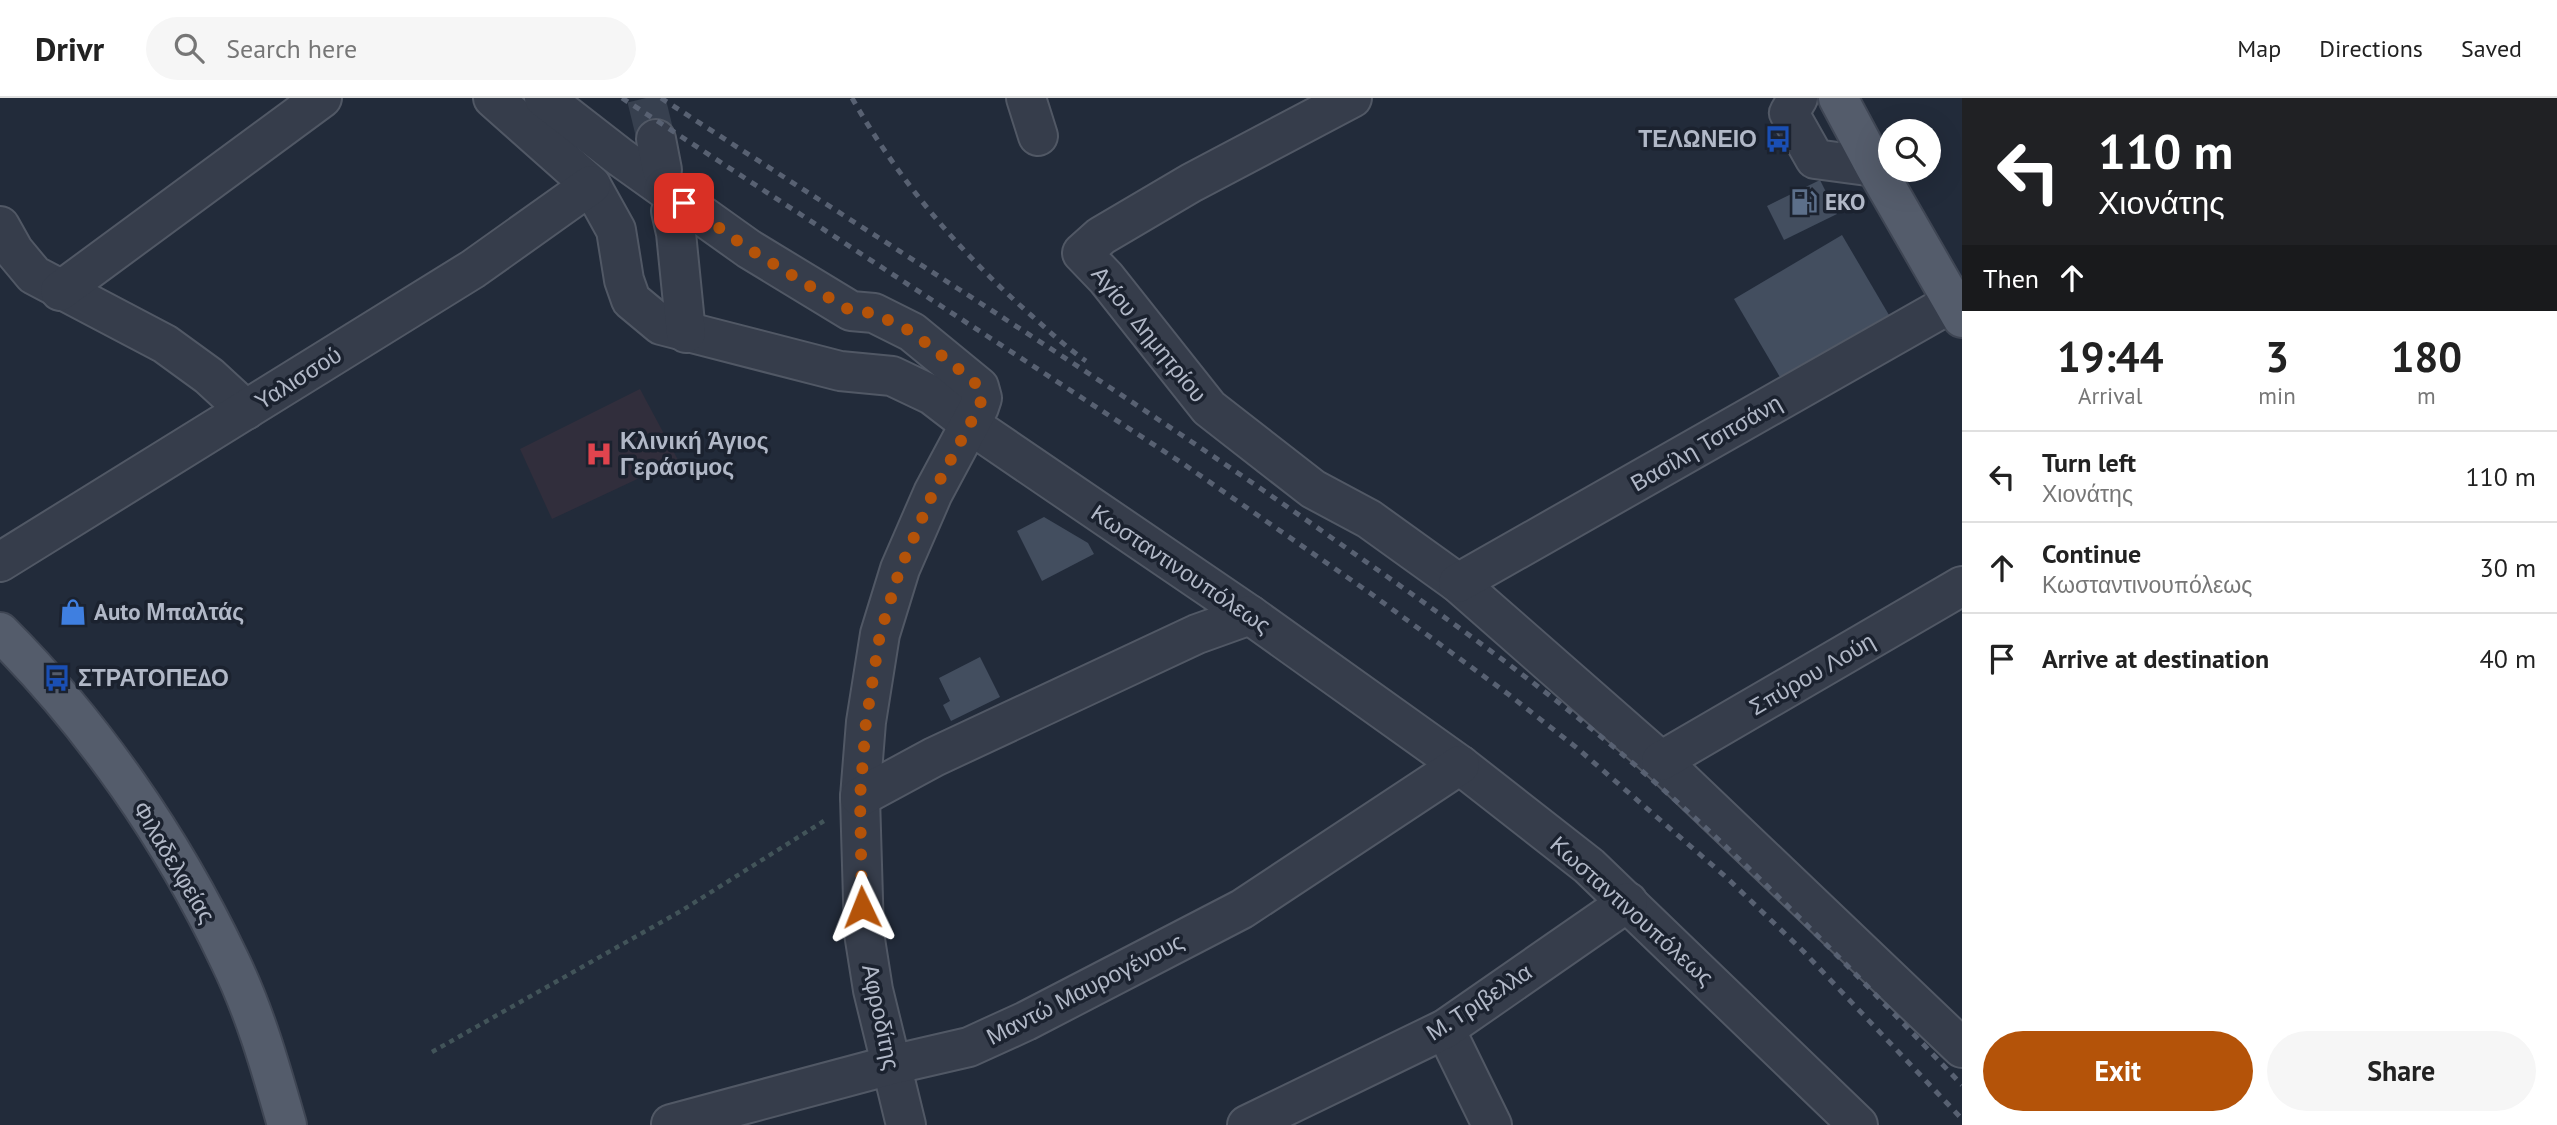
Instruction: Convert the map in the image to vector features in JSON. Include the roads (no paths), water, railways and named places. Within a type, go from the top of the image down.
[{"type":"main road","points":[[1838,98],[1958,310]]},
{"type":"main road","name":"Φιλαδελφείας","points":[[0,632],[30,663],[87,733],[127,785],[174,857],[230,961],[265,1048],[288,1125]]},
{"type":"street","points":[[60,290],[322,98]]},
{"type":"street","name":"Κωσταντινουπόλεως","points":[[493,98],[591,185],[616,230],[624,280],[631,300],[661,325],[840,371],[892,376],[932,395],[971,425],[1250,615],[1460,765],[1589,866],[1858,1125]]},
{"type":"street","name":"Αφροδίτης","points":[[544,98],[620,157],[749,249],[851,311],[874,313],[912,332],[979,387],[982,398],[971,425],[933,493],[900,569],[880,634],[866,722],[860,797],[864,933],[873,990],[906,1125]]},
{"type":"street","points":[[1026,98],[1038,136]]},
{"type":"street","name":"Αγίου Δημητρίου","points":[[1352,98],[1191,183],[1101,236],[1082,253],[1106,278],[1209,408],[1313,489],[1369,519],[1458,583]]},
{"type":"street","points":[[1798,98],[1789,113],[1815,159],[1875,167]]},
{"type":"street","name":"Υαλισσού","points":[[0,562],[473,269],[591,185]]},
{"type":"street","points":[[671,211],[687,333]]},
{"type":"street","points":[[0,226],[14,251],[34,275],[165,344],[209,376],[246,410]]},
{"type":"street","name":"Βασίλη Τσιτσάνη","points":[[1458,583],[1958,310]]},
{"type":"street","points":[[1458,583],[1661,761],[1962,1048]]},
{"type":"street","name":"Σπύρου Λούη","points":[[1661,761],[1962,586]]},
{"type":"street","points":[[860,797],[934,757],[1184,640],[1250,615]]},
{"type":"street","name":"Μαντώ Μαυρογένους","points":[[671,1125],[891,1065],[969,1047],[1026,1021],[1230,915],[1460,765]]},
{"type":"street","name":"Μ. Τριβελλα","points":[[1247,1125],[1445,1029],[1628,902]]},
{"type":"street","points":[[1445,1029],[1492,1125]]},
{"type":"tunnel","points":[[646,98],[656,139]]},
{"type":"railway","points":[[622,98],[1185,465],[1370,593],[1508,694],[1577,748],[1726,877],[1803,951],[1962,1119]]},
{"type":"railway","points":[[661,98],[1159,420],[1356,555],[1523,675],[1687,810],[1827,945],[1962,1085]]},
{"type":"railway","points":[[852,98],[890,158],[956,242],[1006,292],[1086,361]]},
{"type":"place","name":"ΤΕΛΩΝΕΙΟ","points":[[1778,139]]},
{"type":"place","name":"EKO","points":[[1804,202]]},
{"type":"place","name":"Κλινική Άγιος Γεράσιμος","points":[[599,454]]},
{"type":"place","name":"Auto Μπαλτάς","points":[[73,612]]},
{"type":"place","name":"ΣΤΡΑΤΟΠΕΔΟ","points":[[57,678]]}]
